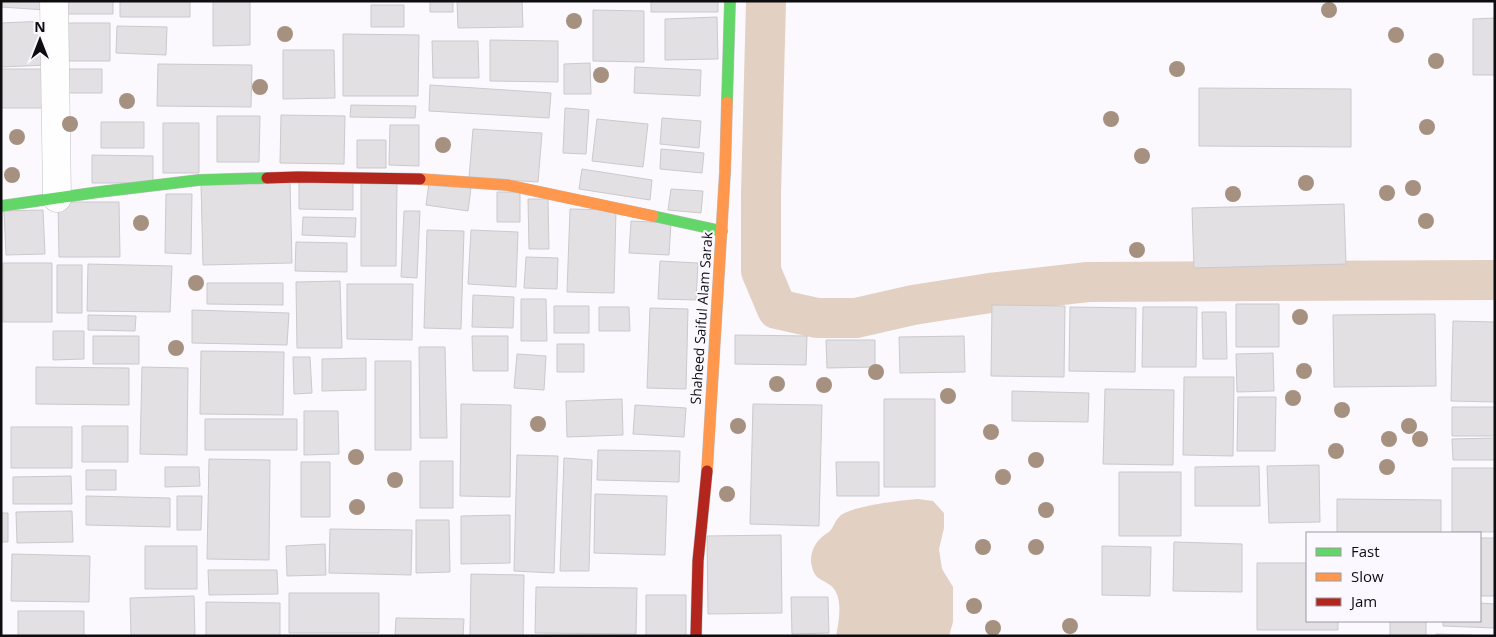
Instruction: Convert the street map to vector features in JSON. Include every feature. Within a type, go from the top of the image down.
[{"type":"street","points":[[54,1],[57,198]]},
{"type":"street","name":"Shaheed Saiful Alam Sarak","points":[[696,636],[698,561],[708,455],[722,231],[730,1]]},
{"type":"street","points":[[1,206],[199,180],[298,177],[412,178],[507,185],[722,231]]},
{"type":"shaded area","points":[[918,499],[933,501],[944,513],[944,528],[939,549],[942,569],[953,587],[953,622],[949,636],[836,636],[839,602],[834,589],[813,571],[811,560],[815,545],[831,530],[838,518],[846,512],[877,504]]},
{"type":"building","points":[[1,1],[47,1],[46,10],[1,7]]},
{"type":"building","points":[[59,1],[113,1],[113,14],[59,14]]},
{"type":"building","points":[[120,1],[190,1],[190,17],[120,17]]},
{"type":"building","points":[[213,1],[250,1],[250,45],[213,46]]},
{"type":"building","points":[[430,1],[453,1],[453,12],[430,12]]},
{"type":"building","points":[[457,1],[522,1],[523,27],[458,28]]},
{"type":"building","points":[[651,1],[718,1],[718,12],[651,12]]},
{"type":"building","points":[[371,5],[404,5],[404,27],[371,27]]},
{"type":"building","points":[[593,10],[644,11],[644,62],[593,61]]},
{"type":"building","points":[[717,17],[718,59],[665,60],[665,19]]},
{"type":"building","points":[[1495,18],[1495,75],[1473,75],[1473,19]]},
{"type":"building","points":[[46,21],[48,65],[1,67],[1,23]]},
{"type":"building","points":[[66,23],[110,23],[110,61],[66,61]]},
{"type":"building","points":[[117,26],[167,27],[166,55],[116,53]]},
{"type":"building","points":[[343,34],[419,35],[418,96],[343,96]]},
{"type":"building","points":[[490,40],[558,41],[558,82],[490,81]]},
{"type":"building","points":[[432,41],[478,41],[479,78],[433,78]]},
{"type":"building","points":[[283,50],[334,50],[335,98],[283,99]]},
{"type":"building","points":[[590,63],[591,94],[564,94],[564,64]]},
{"type":"building","points":[[158,64],[252,65],[251,107],[157,106]]},
{"type":"building","points":[[635,67],[701,70],[700,96],[634,93]]},
{"type":"building","points":[[1,69],[46,69],[46,108],[1,108]]},
{"type":"building","points":[[63,69],[102,69],[102,93],[63,93]]},
{"type":"building","points":[[430,85],[551,93],[549,118],[429,111]]},
{"type":"building","points":[[1199,88],[1351,89],[1351,147],[1199,146]]},
{"type":"building","points":[[351,105],[416,106],[415,118],[350,117]]},
{"type":"building","points":[[565,108],[589,110],[586,154],[563,153]]},
{"type":"building","points":[[281,115],[345,116],[344,164],[280,163]]},
{"type":"building","points":[[217,116],[260,116],[259,162],[217,162]]},
{"type":"building","points":[[662,118],[701,121],[699,148],[660,144]]},
{"type":"building","points":[[597,119],[648,124],[643,167],[592,161]]},
{"type":"building","points":[[101,122],[144,122],[144,148],[101,148]]},
{"type":"building","points":[[163,123],[199,123],[199,173],[163,173]]},
{"type":"building","points":[[390,125],[419,125],[419,166],[389,165]]},
{"type":"building","points":[[473,129],[542,133],[538,182],[469,178]]},
{"type":"building","points":[[357,140],[386,140],[386,168],[357,168]]},
{"type":"building","points":[[661,149],[704,153],[702,173],[660,169]]},
{"type":"building","points":[[92,155],[153,156],[153,183],[92,183]]},
{"type":"building","points":[[582,169],[652,180],[650,200],[579,189]]},
{"type":"building","points":[[299,181],[353,181],[353,210],[299,209]]},
{"type":"building","points":[[290,182],[292,263],[203,265],[201,184]]},
{"type":"building","points":[[361,183],[397,183],[396,266],[361,266]]},
{"type":"building","points":[[429,183],[471,188],[468,211],[426,205]]},
{"type":"building","points":[[671,189],[703,191],[701,213],[668,210]]},
{"type":"building","points":[[497,192],[520,192],[520,222],[497,222]]},
{"type":"building","points":[[166,194],[192,194],[191,254],[165,253]]},
{"type":"building","points":[[528,199],[548,199],[549,249],[529,249]]},
{"type":"building","points":[[58,202],[119,202],[120,257],[59,257]]},
{"type":"building","points":[[1344,204],[1346,264],[1194,268],[1192,208]]},
{"type":"building","points":[[570,209],[616,210],[614,293],[567,292]]},
{"type":"building","points":[[43,210],[45,254],[6,255],[4,211]]},
{"type":"building","points":[[404,211],[420,211],[417,278],[401,277]]},
{"type":"building","points":[[303,217],[356,218],[355,237],[302,235]]},
{"type":"building","points":[[631,221],[671,223],[669,255],[629,253]]},
{"type":"building","points":[[427,230],[464,231],[461,329],[424,328]]},
{"type":"building","points":[[471,230],[518,232],[516,287],[468,284]]},
{"type":"building","points":[[296,242],[347,243],[347,272],[295,271]]},
{"type":"building","points":[[526,257],[558,258],[557,289],[524,288]]},
{"type":"building","points":[[660,261],[698,263],[696,300],[658,299]]},
{"type":"building","points":[[3,263],[52,263],[52,322],[3,322]]},
{"type":"building","points":[[88,264],[172,266],[170,312],[87,311]]},
{"type":"building","points":[[57,265],[82,265],[82,313],[57,313]]},
{"type":"building","points":[[340,281],[342,348],[297,348],[296,282]]},
{"type":"building","points":[[207,283],[283,283],[283,305],[207,304]]},
{"type":"building","points":[[347,284],[413,284],[412,340],[347,339]]},
{"type":"building","points":[[473,295],[514,297],[513,328],[472,327]]},
{"type":"building","points":[[521,299],[546,299],[547,341],[521,341]]},
{"type":"building","points":[[1236,304],[1279,304],[1279,347],[1236,347]]},
{"type":"building","points":[[992,305],[1065,306],[1064,377],[991,376]]},
{"type":"building","points":[[554,306],[589,306],[589,333],[554,333]]},
{"type":"building","points":[[599,307],[629,307],[630,331],[599,331]]},
{"type":"building","points":[[1070,307],[1136,308],[1135,372],[1069,371]]},
{"type":"building","points":[[1143,307],[1197,307],[1196,367],[1142,367]]},
{"type":"building","points":[[650,308],[688,309],[686,389],[647,388]]},
{"type":"building","points":[[192,310],[289,313],[287,345],[192,343]]},
{"type":"building","points":[[1202,312],[1226,312],[1227,359],[1203,359]]},
{"type":"building","points":[[1435,314],[1436,386],[1334,387],[1333,315]]},
{"type":"building","points":[[88,315],[136,316],[135,331],[88,330]]},
{"type":"building","points":[[1453,321],[1495,322],[1495,402],[1451,401]]},
{"type":"building","points":[[53,331],[84,331],[84,359],[53,360]]},
{"type":"building","points":[[735,335],[807,336],[806,365],[735,364]]},
{"type":"building","points":[[93,336],[139,336],[139,364],[93,364]]},
{"type":"building","points":[[472,336],[508,336],[508,371],[473,371]]},
{"type":"building","points":[[964,336],[965,372],[900,373],[899,337]]},
{"type":"building","points":[[826,340],[875,340],[875,367],[827,368]]},
{"type":"building","points":[[557,344],[584,344],[584,372],[557,372]]},
{"type":"building","points":[[419,347],[445,347],[447,438],[420,438]]},
{"type":"building","points":[[201,351],[284,352],[283,415],[200,414]]},
{"type":"building","points":[[1273,353],[1274,391],[1237,392],[1236,354]]},
{"type":"building","points":[[517,354],[546,356],[544,390],[514,388]]},
{"type":"building","points":[[293,357],[310,357],[312,393],[294,394]]},
{"type":"building","points":[[366,358],[366,390],[322,391],[322,359]]},
{"type":"building","points":[[375,361],[411,361],[411,450],[375,450]]},
{"type":"building","points":[[36,367],[129,368],[129,405],[36,404]]},
{"type":"building","points":[[142,367],[188,368],[187,455],[140,454]]},
{"type":"building","points":[[1184,377],[1234,377],[1233,456],[1183,455]]},
{"type":"building","points":[[1105,389],[1174,390],[1173,465],[1103,464]]},
{"type":"building","points":[[1012,391],[1089,393],[1088,422],[1012,421]]},
{"type":"building","points":[[1238,397],[1276,397],[1275,451],[1237,451]]},
{"type":"building","points":[[622,399],[623,435],[567,437],[566,401]]},
{"type":"building","points":[[884,399],[935,399],[935,487],[884,487]]},
{"type":"building","points":[[461,404],[511,405],[510,497],[460,496]]},
{"type":"building","points":[[753,404],[822,405],[819,526],[750,524]]},
{"type":"building","points":[[635,405],[686,408],[684,437],[633,434]]},
{"type":"building","points":[[1452,407],[1495,407],[1495,436],[1452,436]]},
{"type":"building","points":[[304,411],[338,411],[339,454],[304,455]]},
{"type":"building","points":[[205,419],[297,419],[297,450],[205,450]]},
{"type":"building","points":[[82,426],[128,426],[128,462],[82,462]]},
{"type":"building","points":[[11,427],[72,427],[72,468],[11,468]]},
{"type":"building","points":[[1495,438],[1495,460],[1453,460],[1452,439]]},
{"type":"building","points":[[598,450],[680,451],[679,482],[597,480]]},
{"type":"building","points":[[517,455],[558,456],[554,573],[514,571]]},
{"type":"building","points":[[564,458],[592,460],[589,571],[560,571]]},
{"type":"building","points":[[209,459],[270,460],[269,560],[207,559]]},
{"type":"building","points":[[420,461],[453,461],[453,508],[420,508]]},
{"type":"building","points":[[301,462],[330,462],[330,517],[301,517]]},
{"type":"building","points":[[836,462],[879,462],[879,496],[837,496]]},
{"type":"building","points":[[1319,465],[1320,522],[1269,523],[1267,466]]},
{"type":"building","points":[[1259,466],[1260,506],[1195,506],[1195,467]]},
{"type":"building","points":[[165,467],[199,467],[200,486],[165,487]]},
{"type":"building","points":[[1452,468],[1495,468],[1495,532],[1452,532]]},
{"type":"building","points":[[86,470],[116,470],[116,490],[86,490]]},
{"type":"building","points":[[1119,472],[1181,472],[1181,536],[1119,536]]},
{"type":"building","points":[[71,476],[72,504],[13,504],[13,477]]},
{"type":"building","points":[[595,494],[667,496],[665,555],[594,553]]},
{"type":"building","points":[[86,496],[170,498],[170,527],[86,525]]},
{"type":"building","points":[[177,496],[202,496],[201,530],[177,530]]},
{"type":"building","points":[[1337,499],[1441,500],[1441,532],[1337,532]]},
{"type":"building","points":[[72,511],[73,542],[17,543],[16,512]]},
{"type":"building","points":[[1,513],[8,513],[8,542],[1,542]]},
{"type":"building","points":[[510,515],[510,563],[461,564],[461,516]]},
{"type":"building","points":[[416,520],[449,520],[450,572],[416,573]]},
{"type":"building","points":[[330,529],[412,530],[411,575],[329,573]]},
{"type":"building","points":[[781,535],[782,613],[708,614],[707,536]]},
{"type":"building","points":[[1481,538],[1495,538],[1495,596],[1481,596]]},
{"type":"building","points":[[1174,542],[1242,544],[1242,592],[1173,591]]},
{"type":"building","points":[[325,544],[326,575],[287,576],[286,546]]},
{"type":"building","points":[[145,546],[197,546],[197,589],[145,589]]},
{"type":"building","points":[[1102,546],[1151,547],[1150,596],[1102,595]]},
{"type":"building","points":[[12,554],[90,556],[89,602],[11,601]]},
{"type":"building","points":[[1257,563],[1306,563],[1306,622],[1338,622],[1338,630],[1257,630]]},
{"type":"building","points":[[208,570],[277,570],[278,594],[209,595]]},
{"type":"building","points":[[471,574],[524,575],[523,636],[470,636]]},
{"type":"building","points":[[536,587],[637,588],[636,634],[535,633]]},
{"type":"building","points":[[289,593],[379,593],[379,633],[289,633]]},
{"type":"building","points":[[646,595],[686,595],[686,636],[646,636]]},
{"type":"building","points":[[194,596],[195,636],[131,636],[130,598]]},
{"type":"building","points":[[791,597],[828,597],[829,633],[792,634]]},
{"type":"building","points":[[206,602],[280,603],[280,636],[206,636]]},
{"type":"building","points":[[1481,603],[1495,604],[1495,628],[1443,626],[1443,622],[1481,622]]},
{"type":"building","points":[[18,611],[84,611],[84,636],[18,636]]},
{"type":"building","points":[[396,618],[464,619],[463,636],[395,636]]},
{"type":"building","points":[[1390,622],[1426,622],[1426,636],[1390,636]]},
{"type":"building","points":[[1436,634],[1472,635],[1472,636],[1436,636]]},
{"type":"waterway","points":[[766,1],[761,271],[777,309],[817,318],[856,318],[913,305],[990,293],[1088,282],[1495,280]]},
{"type":"traffic: fast","points":[[727,102],[730,1]]},
{"type":"traffic: fast","points":[[1,206],[199,180],[267,178]]},
{"type":"traffic: fast","points":[[653,216],[722,231]]},
{"type":"traffic: slow","points":[[707,471],[725,172],[727,102]]},
{"type":"traffic: slow","points":[[420,179],[507,185],[653,216]]},
{"type":"traffic: jam","points":[[267,178],[420,179]]},
{"type":"traffic: jam","points":[[696,636],[698,561],[707,471]]}]
